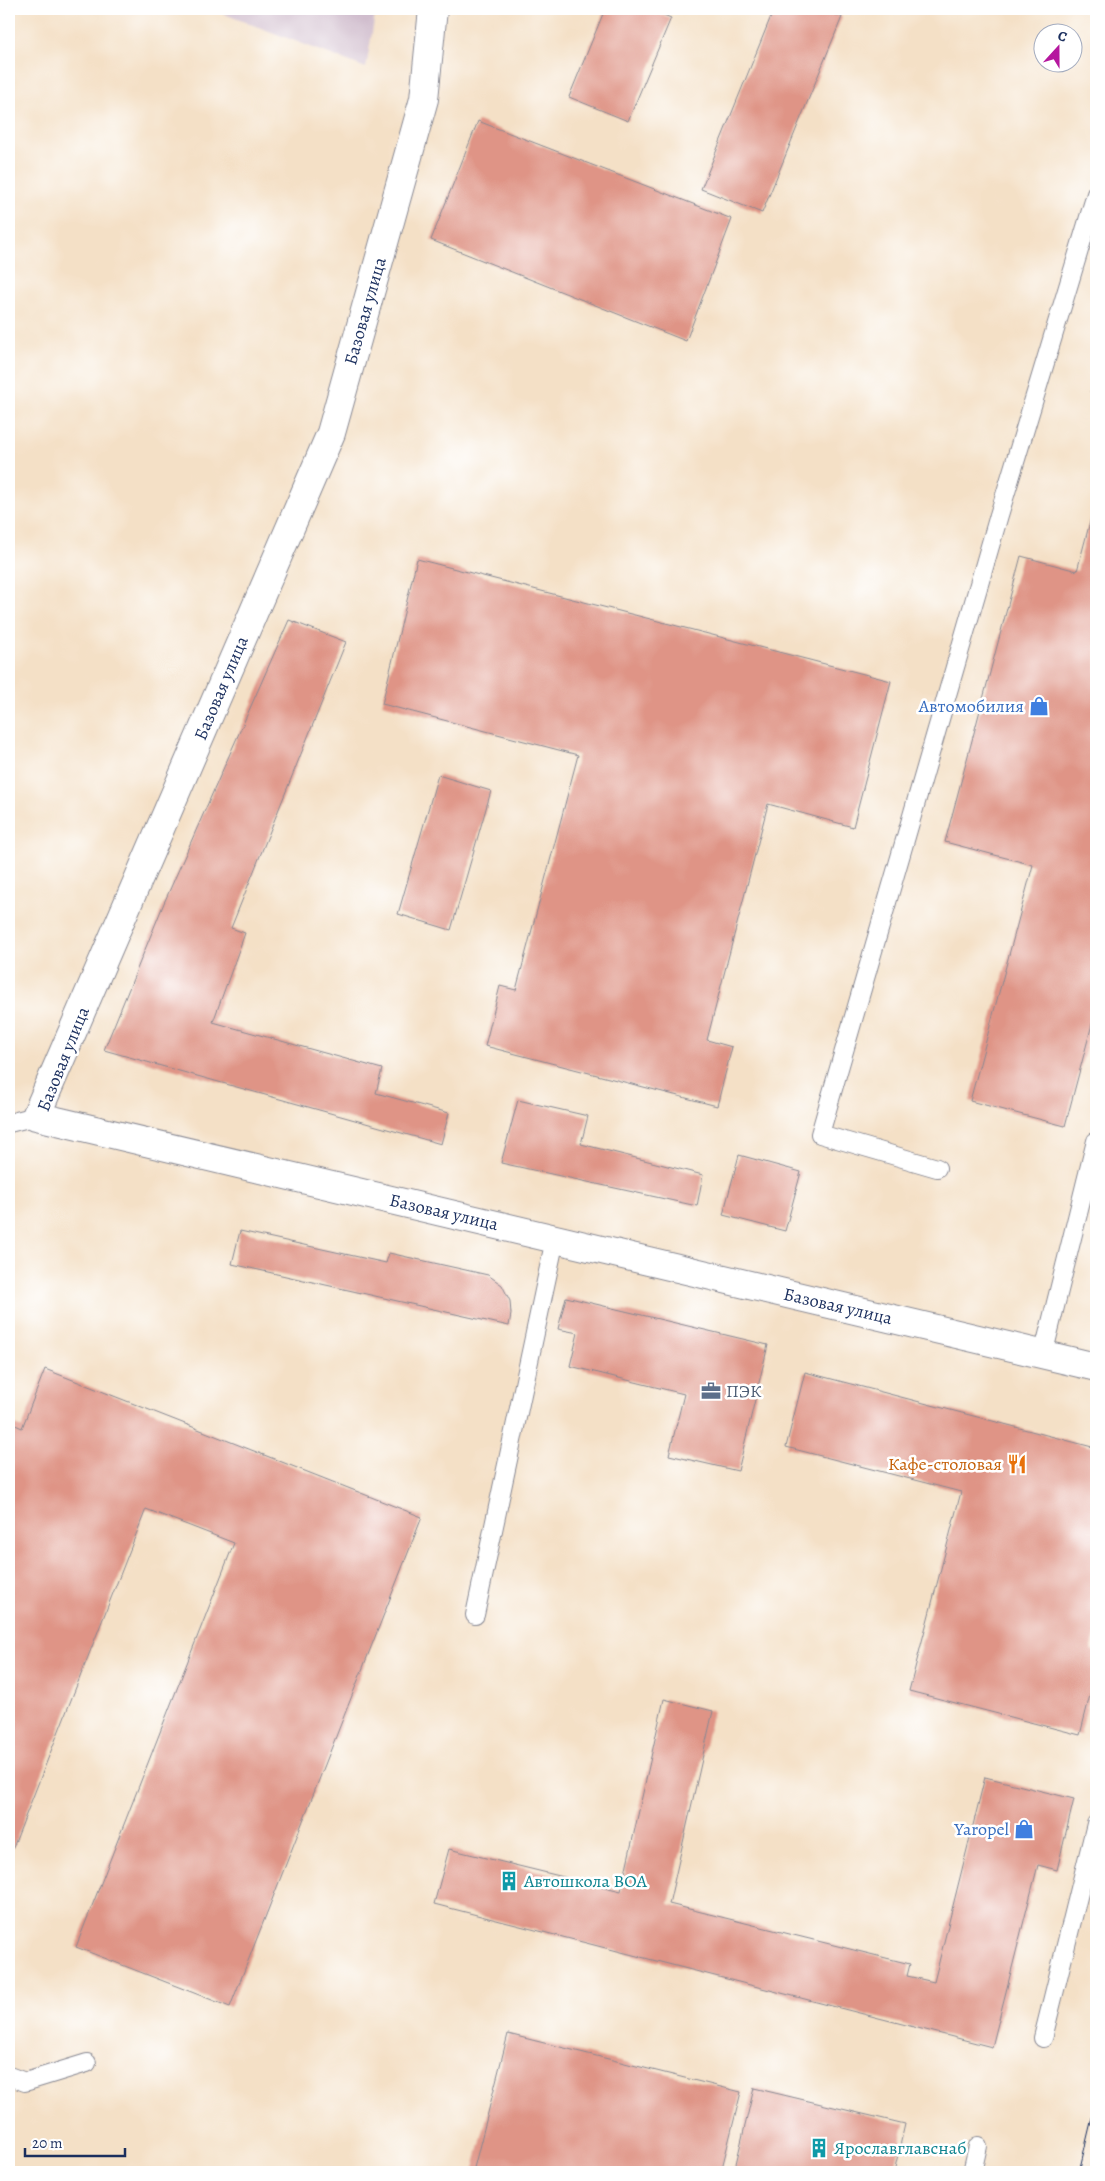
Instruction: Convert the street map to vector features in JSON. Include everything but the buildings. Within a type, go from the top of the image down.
[{"type":"street","name":"Базовая улица","points":[[433,9],[424,99],[331,433],[36,1116],[1096,1367]]},
{"type":"lane","points":[[937,1168],[820,1134],[999,514],[1096,194]]},
{"type":"lane","points":[[9,1117],[36,1116]]},
{"type":"lane","points":[[9,1122],[36,1116]]},
{"type":"lane","points":[[1043,1355],[1096,1142]]},
{"type":"lane","points":[[475,1615],[555,1239]]},
{"type":"lane","points":[[1043,2038],[1096,1824]]},
{"type":"lane","points":[[9,2076],[25,2082],[87,2063]]},
{"type":"lane","points":[[972,2172],[978,2146]]},
{"type":"shaded area","points":[[211,9],[376,9],[366,68]]},
{"type":"tram line","points":[[1079,2172],[1096,2101]]},
{"type":"place","name":"Автомобилия","points":[[1039,706]]},
{"type":"place","name":"ПЭК","points":[[711,1391]]},
{"type":"place","name":"Кафе-столовая","points":[[1017,1464]]},
{"type":"place","name":"Yaropel","points":[[1024,1829]]},
{"type":"place","name":"Автошкола ВОА","points":[[509,1881]]},
{"type":"place","name":"Ярославглавснаб","points":[[819,2148]]}]
